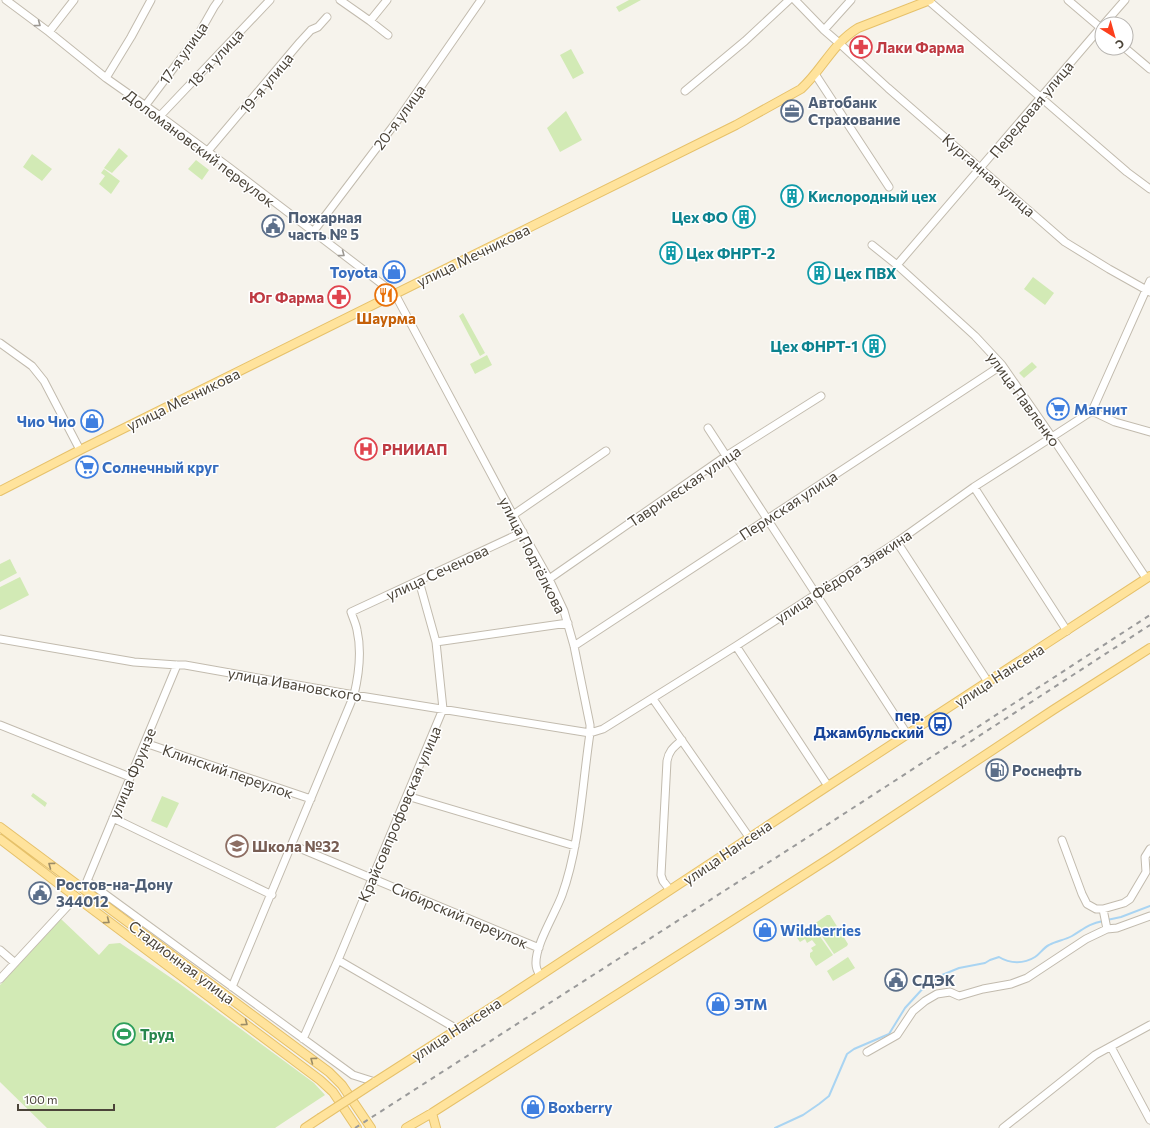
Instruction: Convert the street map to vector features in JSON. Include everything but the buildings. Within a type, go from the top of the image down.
[{"type":"main road","name":"улица Мечникова","points":[[0,492],[80,450],[736,125],[801,89],[808,83],[839,43],[850,33],[858,28],[930,0]]},
{"type":"main road","name":"улица Нансена","points":[[305,1128],[1148,577]]},
{"type":"main road","points":[[406,1128],[432,1113],[833,856],[1150,648]]},
{"type":"main road","name":"Стадионная улица","points":[[0,827],[329,1072],[342,1085],[371,1128]]},
{"type":"main road","name":"Стадионная улица","points":[[0,839],[320,1080],[333,1092],[357,1128]]},
{"type":"main road","points":[[432,1113],[436,1128]]},
{"type":"street","name":"Доломановский переулок","points":[[6,0],[49,32],[106,78],[160,116],[395,294]]},
{"type":"street","points":[[49,32],[74,0]]},
{"type":"street","points":[[106,78],[132,37],[151,0]]},
{"type":"street","name":"17-я улица","points":[[145,106],[197,37],[214,7],[220,0]]},
{"type":"street","name":"18-я улица","points":[[160,116],[270,0]]},
{"type":"street","points":[[340,0],[388,35]]},
{"type":"street","points":[[370,21],[387,0]]},
{"type":"street","name":"20-я улица","points":[[313,232],[397,121],[481,0]]},
{"type":"street","points":[[685,91],[746,41],[788,0]]},
{"type":"street","name":"Курганная улица","points":[[795,0],[824,30],[888,88],[1065,242],[1148,291]]},
{"type":"street","points":[[824,30],[851,0]]},
{"type":"street","points":[[930,0],[1040,98],[1127,172],[1150,188]]},
{"type":"street","points":[[1068,0],[1094,21]]},
{"type":"street","name":"Передовая улица","points":[[1111,16],[1125,0]]},
{"type":"street","name":"19-я улица","points":[[207,152],[300,42],[311,30],[318,27],[327,17]]},
{"type":"street","name":"Передовая улица","points":[[897,265],[1094,36]]},
{"type":"street","points":[[1134,56],[1150,69]]},
{"type":"street","points":[[815,74],[888,187]]},
{"type":"street","name":"улица Павленко","points":[[872,245],[897,265],[975,336],[1002,365],[1148,577]]},
{"type":"street","points":[[1150,281],[1148,291],[1092,411],[1115,422],[1150,432]]},
{"type":"street","name":"улица Подтёлкова","points":[[395,294],[513,515],[549,579],[564,611],[574,646],[590,725],[590,733],[575,846],[562,895],[539,948],[536,964],[540,975]]},
{"type":"street","points":[[0,343],[32,366],[44,381],[80,450]]},
{"type":"street","name":"Пермская улица","points":[[574,646],[1002,365]]},
{"type":"street","name":"Таврическая улица","points":[[549,579],[726,456],[821,396]]},
{"type":"street","name":"улица Фёдора Зявкина","points":[[590,733],[603,729],[736,646],[897,542],[974,488],[1092,411]]},
{"type":"street","points":[[708,428],[907,734]]},
{"type":"street","points":[[513,515],[606,451]]},
{"type":"street","points":[[974,488],[1067,631]]},
{"type":"street","name":"улица Сеченова","points":[[354,695],[360,651],[357,630],[351,612],[523,532]]},
{"type":"street","points":[[897,542],[988,682]]},
{"type":"street","name":"Крайсовпрофовская улица","points":[[303,1039],[338,960],[443,709],[436,642],[419,581]]},
{"type":"street","points":[[436,642],[568,624]]},
{"type":"street","name":"улица Ивановского","points":[[0,639],[134,662],[185,665],[354,695],[590,733]]},
{"type":"street","points":[[736,646],[828,786]]},
{"type":"street","name":"улица Фрунзе","points":[[88,881],[177,665]]},
{"type":"street","points":[[232,987],[272,895],[354,695]]},
{"type":"street","points":[[653,699],[749,837]]},
{"type":"street","points":[[0,725],[130,777]]},
{"type":"street","points":[[670,890],[663,881],[661,875],[667,761],[668,754],[682,740]]},
{"type":"street","name":"Клинский переулок","points":[[145,743],[311,799]]},
{"type":"street","points":[[407,796],[575,846]]},
{"type":"street","points":[[113,818],[272,895]]},
{"type":"street","points":[[1062,840],[1066,855],[1087,904],[1103,912],[1130,899],[1146,872],[1145,857],[1150,850]]},
{"type":"street","name":"Сибирский переулок","points":[[292,845],[539,948]]},
{"type":"street","name":"Стадионная улица","points":[[88,881],[303,1039],[353,1074],[375,1082]]},
{"type":"street","points":[[0,979],[76,897]]},
{"type":"street","points":[[1103,912],[1107,929]]},
{"type":"street","points":[[867,1052],[897,1035],[913,1011],[925,1001],[937,994],[950,992],[959,996],[983,989],[1011,984],[1027,978],[1086,939],[1107,929],[1117,928],[1150,916]]},
{"type":"street","points":[[0,950],[15,963]]},
{"type":"street","points":[[338,960],[457,1029]]},
{"type":"street","points":[[1003,1128],[1095,1056],[1150,1025]]},
{"type":"street","points":[[1111,1047],[1150,1120]]},
{"type":"green space","points":[[629,0],[641,0],[619,12],[616,7]]},
{"type":"green space","points":[[571,49],[584,73],[573,79],[560,55]]},
{"type":"green space","points":[[566,111],[582,140],[560,152],[547,128]]},
{"type":"green space","points":[[119,148],[128,156],[112,173],[104,168]]},
{"type":"green space","points":[[32,154],[52,169],[42,181],[23,167]]},
{"type":"green space","points":[[196,160],[209,170],[202,180],[188,169]]},
{"type":"green space","points":[[104,169],[120,181],[111,194],[99,184],[105,176],[101,173]]},
{"type":"green space","points":[[1033,277],[1054,293],[1045,305],[1024,289]]},
{"type":"green space","points":[[463,313],[485,353],[480,356],[459,316]]},
{"type":"green space","points":[[487,355],[492,365],[475,374],[470,364]]},
{"type":"green space","points":[[1032,362],[1037,367],[1024,378],[1019,373]]},
{"type":"green space","points":[[10,559],[17,573],[0,582],[0,564]]},
{"type":"green space","points":[[20,577],[29,595],[0,610],[0,587]]},
{"type":"green space","points":[[33,793],[47,803],[45,807],[31,796]]},
{"type":"green space","points":[[162,796],[179,803],[167,828],[151,821]]},
{"type":"green space","points":[[827,915],[830,915],[848,944],[834,954],[814,924]]},
{"type":"green space","name":"Труд","points":[[61,919],[99,955],[109,944],[120,943],[180,984],[314,1083],[325,1095],[275,1128],[47,1128],[0,1082],[0,985]]},
{"type":"green space","points":[[812,925],[833,955],[816,966],[810,957],[810,953],[813,951],[811,948],[816,945],[812,940],[807,943],[805,939],[800,942],[797,938],[798,934]]},
{"type":"green space","points":[[848,957],[855,968],[833,981],[827,971]]},
{"type":"waterway","points":[[1107,920],[1121,917],[1150,906]]},
{"type":"waterway","points":[[775,1128],[803,1115],[829,1096],[847,1054],[854,1049],[889,1034],[905,1008],[926,985],[942,975],[959,968],[985,963],[999,957],[1012,962],[1026,961],[1037,956],[1049,945],[1069,937],[1090,925],[1103,921]]},
{"type":"railway","points":[[355,1128],[1150,615]]},
{"type":"railway","points":[[962,747],[1150,625]]},
{"type":"place","name":"Лаки Фарма","points":[[861,47]]},
{"type":"place","name":"Автобанк Страхование","points":[[792,111]]},
{"type":"place","name":"Кислородный цех","points":[[792,196]]},
{"type":"place","name":"Цех ФО","points":[[744,217]]},
{"type":"place","name":"Пожарная часть № 5","points":[[273,226]]},
{"type":"place","name":"Цех ФНРТ-2","points":[[671,253]]},
{"type":"place","name":"Toyota","points":[[394,272]]},
{"type":"place","name":"Цех ПВХ","points":[[819,273]]},
{"type":"place","name":"Шаурма","points":[[386,295]]},
{"type":"place","name":"Юг Фарма","points":[[339,297]]},
{"type":"place","name":"Цех ФНРТ-1","points":[[874,346]]},
{"type":"place","name":"Магнит","points":[[1058,409]]},
{"type":"place","name":"Чио Чио","points":[[92,421]]},
{"type":"place","name":"РНИИАП","points":[[366,449]]},
{"type":"place","name":"Солнечный круг","points":[[87,467]]},
{"type":"place","name":"пер. Джамбульский","points":[[940,724]]},
{"type":"place","name":"Роснефть","points":[[997,770]]},
{"type":"place","name":"Школа №32","points":[[237,846]]},
{"type":"place","name":"Ростов-на-Дону 344012","points":[[40,893]]},
{"type":"place","name":"Wildberries","points":[[765,930]]},
{"type":"place","name":"СДЭК","points":[[896,980]]},
{"type":"place","name":"ЭТМ","points":[[718,1004]]},
{"type":"place","name":"Труд","points":[[124,1034]]},
{"type":"place","name":"Boxberry","points":[[533,1107]]}]
